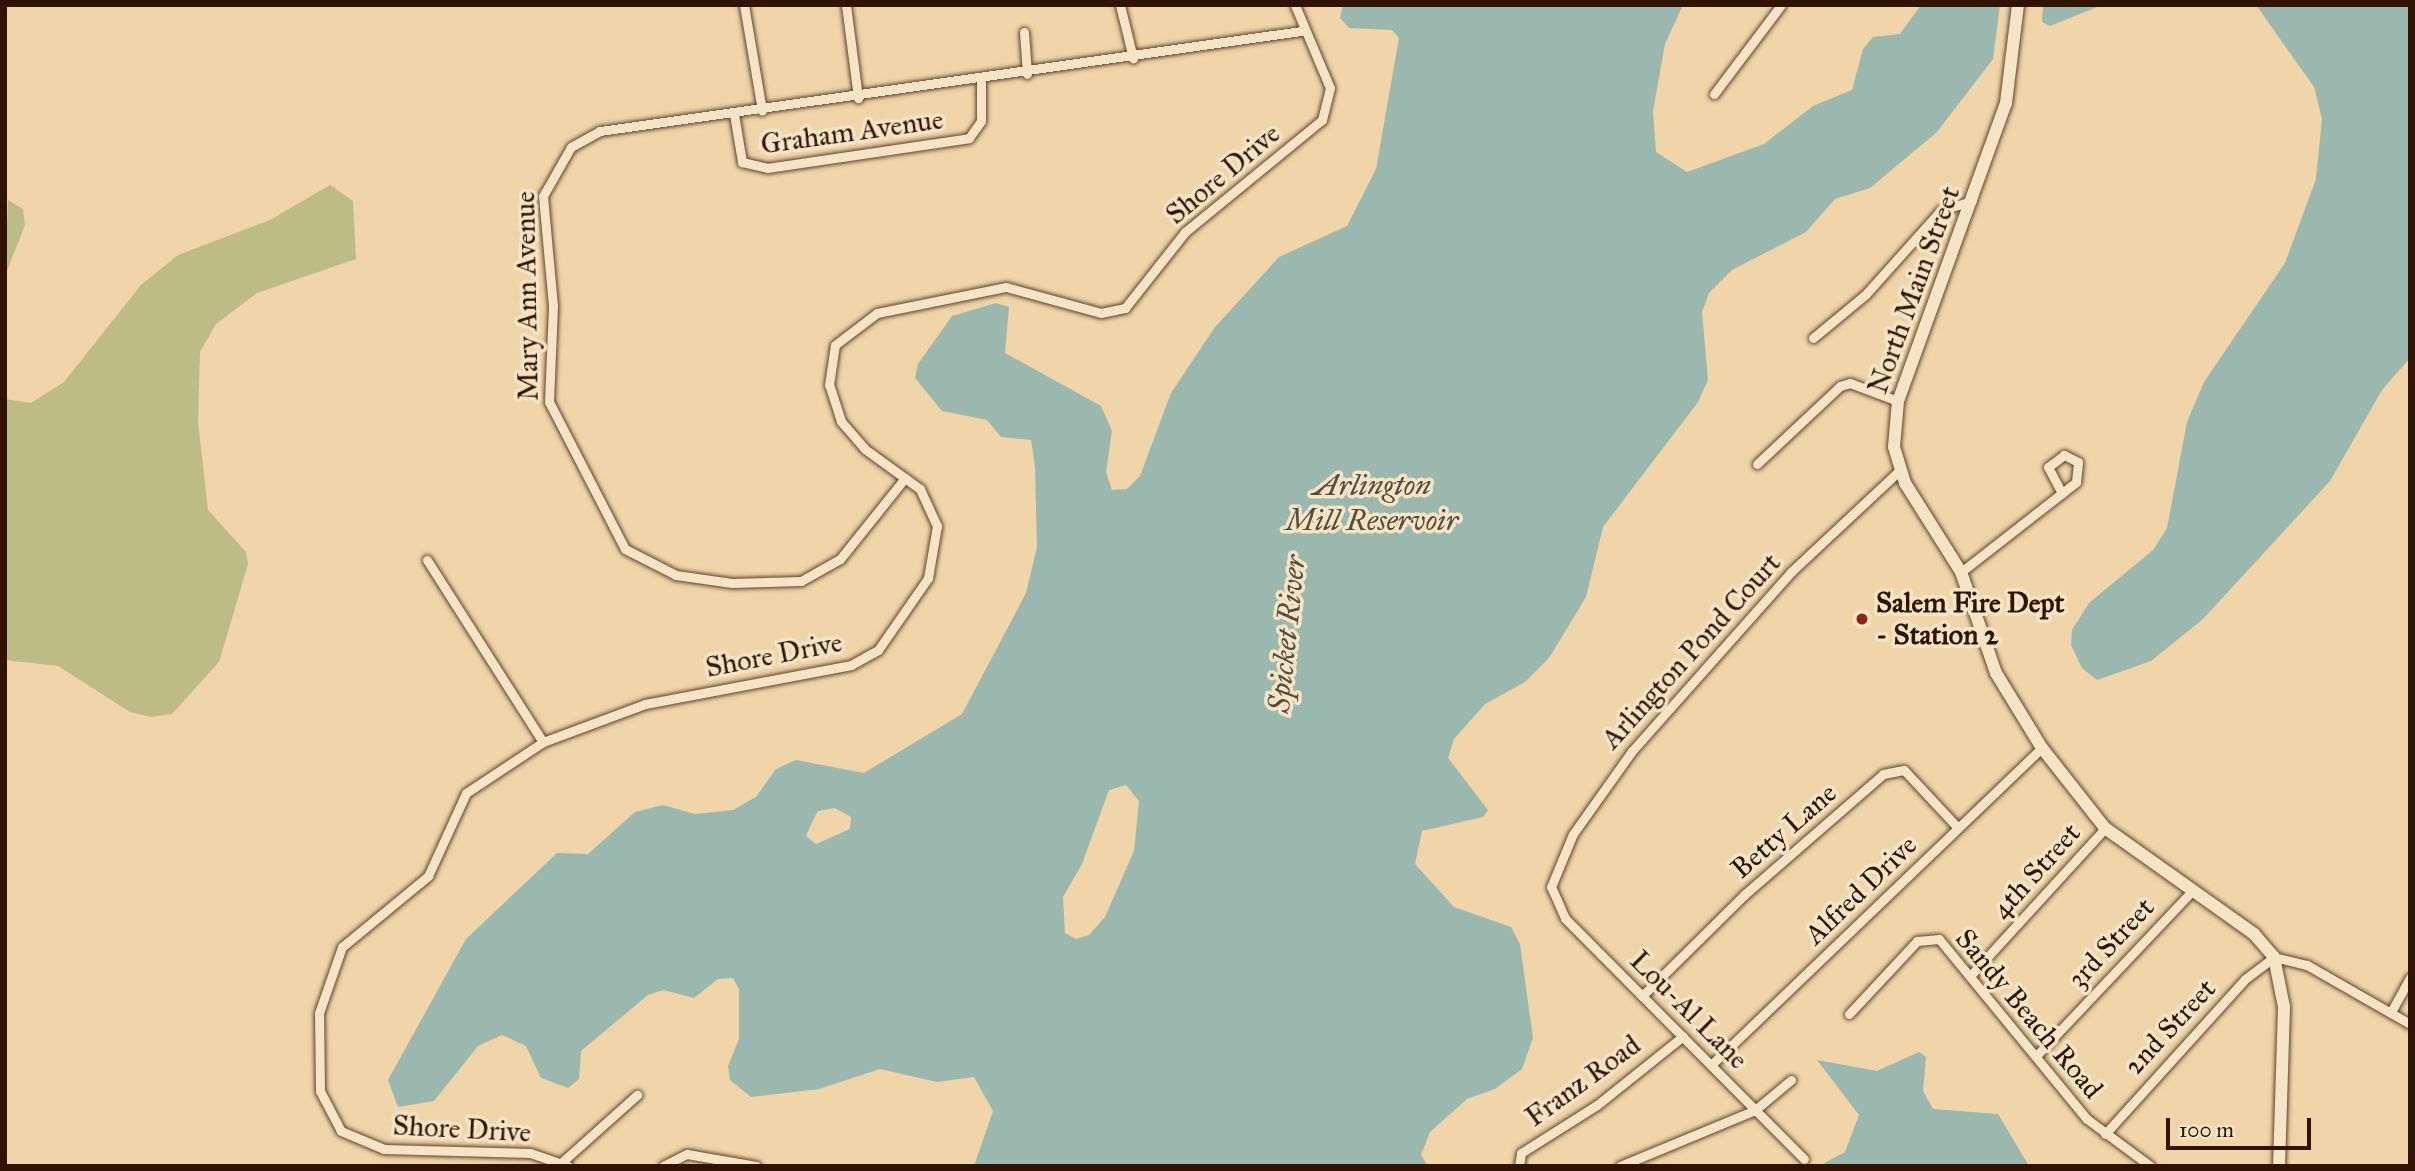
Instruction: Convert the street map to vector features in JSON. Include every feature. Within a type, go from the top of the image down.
[{"type":"street","points":[[744,5],[762,110]]},
{"type":"street","points":[[846,5],[858,98]]},
{"type":"street","points":[[1120,5],[1133,58]]},
{"type":"street","name":"Shore Drive","points":[[565,1164],[530,1153],[407,1152],[361,1143],[341,1131],[320,1091],[319,1013],[342,947],[428,876],[466,793],[543,742],[645,704],[870,657],[912,608],[936,552],[933,509],[905,478],[856,440],[836,409],[828,366],[839,340],[890,308],[1006,287],[1101,313],[1125,308],[1185,232],[1322,120],[1330,88],[1301,32],[1295,5]]},
{"type":"street","points":[[1714,94],[1781,5]]},
{"type":"street","name":"North Main Street","points":[[2018,5],[2006,103],[1898,401],[1894,447],[1900,470],[1961,572],[1996,673],[2042,748],[2105,828],[2190,893],[2254,934],[2274,957]]},
{"type":"street","points":[[1024,32],[1027,74]]},
{"type":"street","name":"Mary Ann Avenue","points":[[905,478],[857,541],[823,573],[784,583],[714,581],[652,567],[625,549],[555,424],[548,393],[553,306],[542,207],[550,174],[588,134],[981,82],[1301,32]]},
{"type":"street","name":"Graham Avenue","points":[[734,114],[740,156],[749,169],[958,141],[975,133],[981,82]]},
{"type":"street","points":[[1813,338],[1866,294],[1941,210],[1972,201]]},
{"type":"street","points":[[1758,464],[1840,386],[1850,383],[1898,401]]},
{"type":"street","name":"Arlington Pond Court","points":[[1551,887],[1573,834],[1617,768],[1791,572],[1900,470]]},
{"type":"street","points":[[1961,572],[2062,493]]},
{"type":"street","points":[[427,559],[543,742]]},
{"type":"street","name":"Alfred Drive","points":[[1712,1065],[2042,748]]},
{"type":"street","name":"Betty Lane","points":[[1642,996],[1744,895],[1883,774],[1904,770],[1958,828]]},
{"type":"street","name":"4th Street","points":[[1971,975],[2105,828]]},
{"type":"street","name":"Lou-Al Lane","points":[[1551,887],[1565,918],[1804,1159]]},
{"type":"street","name":"3rd Street","points":[[2036,1056],[2190,893]]},
{"type":"street","name":"Sandy Beach Road","points":[[1849,1014],[1924,937],[1944,942],[2036,1056],[2105,1134],[2150,1166]]},
{"type":"street","points":[[2279,1166],[2284,1007],[2274,957],[2307,965],[2410,1024]]},
{"type":"street","name":"2nd Street","points":[[2105,1134],[2245,979],[2274,957]]},
{"type":"street","points":[[2391,1012],[2410,978]]},
{"type":"street","name":"Franz Road","points":[[1519,1166],[1521,1153],[1597,1105],[1683,1036]]},
{"type":"street","points":[[1620,1166],[1755,1110],[1791,1080]]},
{"type":"street","points":[[565,1164],[637,1095]]},
{"type":"street","points":[[663,1166],[687,1154],[755,1166]]},
{"type":"shaded area","points":[[330,185],[353,201],[356,259],[257,293],[216,324],[200,352],[198,422],[208,510],[246,552],[248,564],[219,662],[172,714],[151,717],[130,712],[58,666],[5,660],[5,399],[31,403],[64,382],[141,285],[178,255],[270,220]]},
{"type":"shaded area","points":[[8,200],[23,209],[25,225],[5,276]]},
{"type":"water","name":"Arlington Mill Reservoir","points":[[1343,5],[1683,5],[1665,44],[1653,111],[1656,152],[1687,172],[1764,144],[1813,106],[1852,90],[1863,49],[1873,37],[1900,34],[1921,5],[2000,5],[1993,59],[1937,132],[1870,188],[1835,199],[1806,232],[1732,270],[1709,293],[1702,312],[1708,380],[1698,402],[1603,527],[1586,597],[1549,658],[1525,682],[1485,704],[1454,739],[1448,758],[1488,810],[1483,817],[1422,831],[1415,864],[1454,907],[1511,927],[1520,944],[1533,1038],[1522,1069],[1495,1089],[1467,1099],[1430,1132],[1421,1155],[1428,1166],[974,1166],[993,1111],[974,1077],[937,1082],[880,1069],[819,1089],[751,1097],[730,1080],[728,1066],[739,1039],[739,989],[733,978],[718,979],[694,998],[663,990],[648,995],[581,1051],[579,1079],[568,1088],[541,1078],[526,1046],[502,1035],[478,1046],[434,1101],[398,1107],[388,1080],[466,939],[557,853],[588,854],[635,812],[663,805],[695,814],[733,810],[756,797],[776,769],[796,760],[864,773],[962,714],[1026,593],[1037,547],[1035,466],[1031,440],[1001,437],[987,420],[942,411],[915,378],[918,364],[952,316],[996,303],[1009,307],[1005,353],[1101,406],[1112,431],[1106,472],[1112,490],[1127,489],[1140,476],[1171,393],[1215,327],[1279,257],[1347,226],[1376,169],[1399,38],[1392,30],[1349,28],[1340,18]],"holes":[[[1126,785],[1139,801],[1134,851],[1105,917],[1089,935],[1076,939],[1065,933],[1063,897],[1082,864],[1109,790]],[[835,808],[851,817],[850,829],[816,844],[806,836],[812,822],[818,811]]]},
{"type":"water","points":[[2043,5],[2102,5],[2050,26],[2042,22]]},
{"type":"water","points":[[2256,5],[2410,5],[2410,358],[2382,390],[2330,481],[2203,619],[2151,661],[2097,680],[2082,668],[2071,645],[2072,630],[2089,603],[2153,550],[2167,528],[2187,422],[2204,382],[2285,263],[2316,179],[2322,119],[2314,87]]},
{"type":"water","points":[[1919,1052],[1926,1057],[1923,1091],[1933,1109],[1998,1114],[2029,1166],[1819,1166],[1845,1152],[1859,1115],[1817,1060],[1877,1071]]},
{"type":"place","name":"Salem Fire Dept - Station 2","points":[[1862,619]]},
{"type":"water label","name":"Spicket River","points":[[1287,634]]}]
